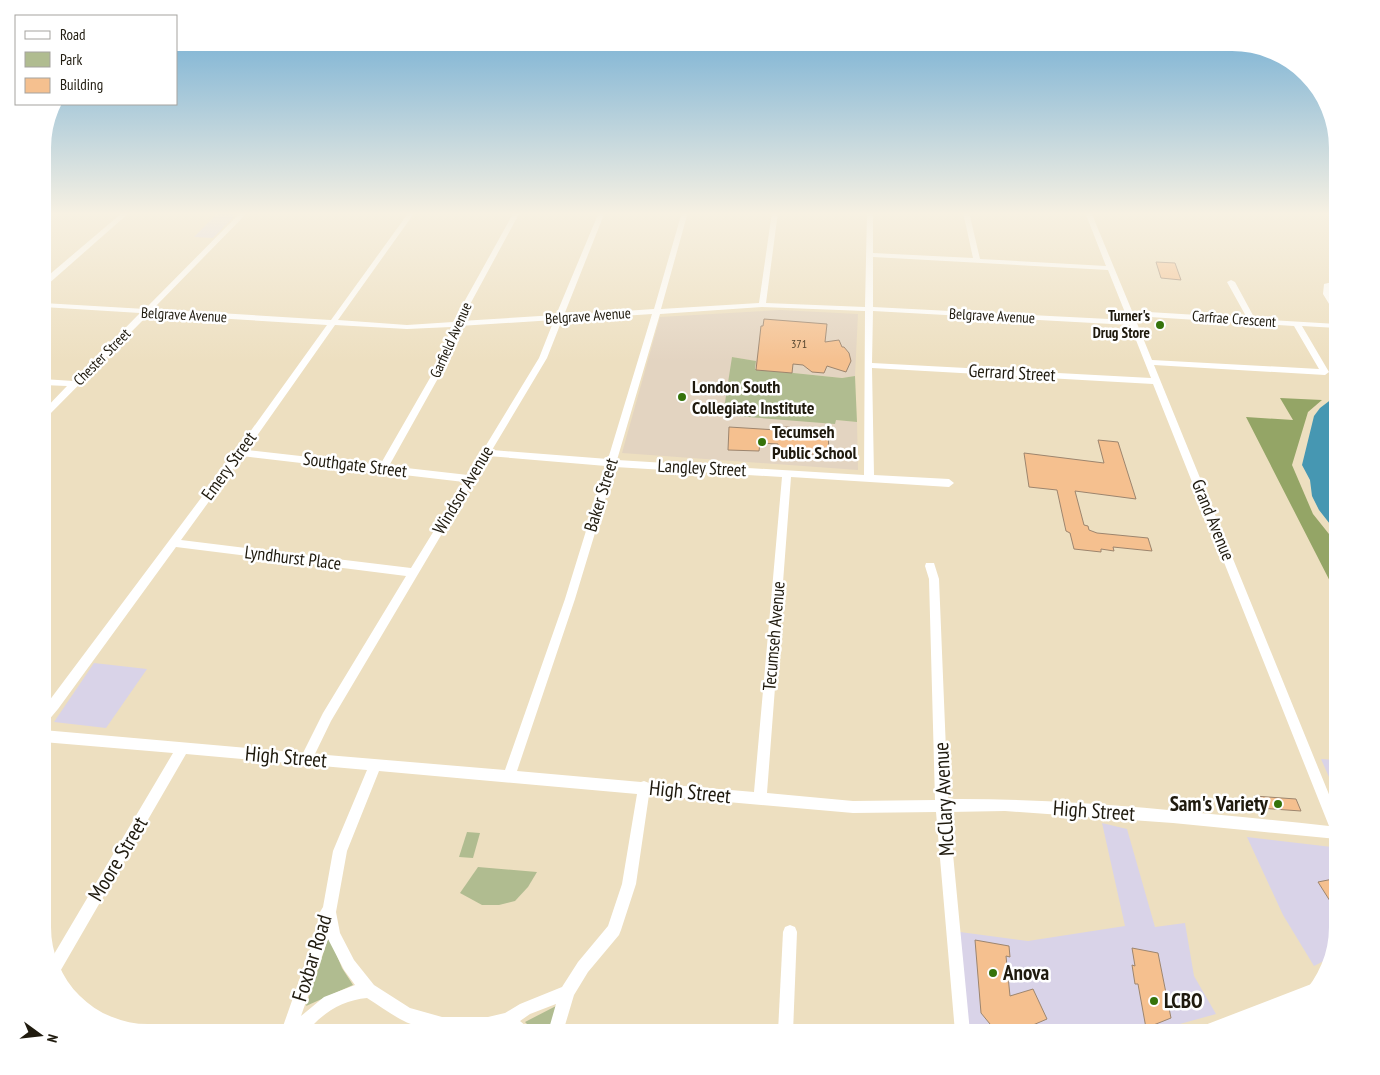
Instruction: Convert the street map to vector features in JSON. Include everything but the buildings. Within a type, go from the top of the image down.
[{"type":"main road","points":[[1261,1019],[1291,1004]]},
{"type":"street","points":[[51,277],[68,262]]},
{"type":"street","name":"Chester Street","points":[[51,408],[195,262]]},
{"type":"street","name":"Emery Street","points":[[51,709],[240,452],[376,262]]},
{"type":"street","name":"Garfield Avenue","points":[[384,468],[442,364],[456,323],[489,262]]},
{"type":"street","name":"Windsor Avenue","points":[[306,759],[327,717],[543,358],[581,262]]},
{"type":"street","name":"Baker Street","points":[[509,776],[570,599],[671,262]]},
{"type":"street","points":[[762,305],[768,262]]},
{"type":"street","points":[[869,262],[869,478]]},
{"type":"street","points":[[981,262],[1111,268]]},
{"type":"street","name":"Grand Avenue","points":[[1109,262],[1329,809]]},
{"type":"street","points":[[1231,282],[1253,321]]},
{"type":"street","points":[[1329,285],[1327,286],[1327,294],[1329,297]]},
{"type":"street","name":"Belgrave Avenue","points":[[51,306],[407,327],[762,305],[1133,323]]},
{"type":"street","name":"Carfrae Crescent","points":[[1130,313],[1329,325]]},
{"type":"street","points":[[1149,362],[1325,372],[1296,323]]},
{"type":"street","name":"Gerrard Street","points":[[868,365],[1156,381]]},
{"type":"street","points":[[51,382],[75,384]]},
{"type":"street","name":"Southgate Street","points":[[240,452],[470,479]]},
{"type":"street","name":"Langley Street","points":[[486,453],[610,463],[949,483]]},
{"type":"street","name":"Tecumseh Avenue","points":[[760,799],[788,473]]},
{"type":"street","name":"Lyndhurst Place","points":[[173,543],[414,574]]},
{"type":"street","name":"McClary Avenue","points":[[930,566],[934,579],[942,804],[961,1024]]},
{"type":"street","name":"High Street","points":[[51,737],[644,787],[852,807],[942,804],[1038,806],[1329,830]]},
{"type":"street","name":"Moore Street","points":[[58,962],[183,748]]},
{"type":"street","points":[[375,765],[340,851],[329,912],[334,935],[350,965],[369,990],[406,1014],[439,1024]]},
{"type":"street","points":[[558,1024],[567,992],[584,967],[614,930],[629,884],[644,787]]},
{"type":"street","name":"Foxbar Road","points":[[291,1024],[321,938],[333,882]]},
{"type":"street","points":[[785,1024],[790,932]]},
{"type":"street","name":"Foxbar Road","points":[[306,1024],[318,1011],[335,999],[354,991],[369,990]]},
{"type":"street","points":[[492,1024],[508,1020],[525,1009],[567,992]]},
{"type":"street","points":[[508,1020],[513,1024]]},
{"type":"shaded area","name":"London South Collegiate Institute","points":[[780,310],[858,314],[855,376],[842,378],[754,369],[755,361],[732,357],[835,424],[835,420],[857,422],[858,470],[622,453],[660,317]]},
{"type":"shaded area","points":[[94,663],[147,669],[106,728],[54,722]]},
{"type":"shaded area","points":[[1321,759],[1329,760],[1329,777]]},
{"type":"shaded area","points":[[1102,823],[1127,829],[1155,927],[1185,923],[1194,976],[1216,1014],[1180,1024],[968,1024],[960,932],[1028,941],[1125,926]]},
{"type":"shaded area","points":[[1247,837],[1329,847],[1329,926],[1322,962],[1314,966],[1283,915]]},
{"type":"green space","points":[[732,357],[756,361],[755,369],[842,378],[855,376],[857,422],[836,420],[835,424],[723,415]]},
{"type":"green space","points":[[1280,398],[1322,400],[1308,412],[1292,465],[1313,514],[1329,534],[1329,579],[1246,417],[1293,420]]},
{"type":"green space","points":[[467,832],[480,833],[473,858],[459,857]]},
{"type":"green space","points":[[478,867],[537,872],[528,887],[515,901],[499,905],[482,905],[460,893]]},
{"type":"green space","points":[[329,936],[342,968],[353,985],[306,1006]]},
{"type":"green space","points":[[556,1006],[551,1024],[527,1024],[525,1022]]},
{"type":"water","points":[[1329,401],[1329,523],[1319,510],[1312,496],[1310,480],[1302,465],[1314,416]]},
{"type":"place","name":"Turner's Drug Store","points":[[1160,325]]},
{"type":"place","name":"London South Collegiate Institute","points":[[682,397]]},
{"type":"place","name":"Tecumseh Public School","points":[[762,442]]},
{"type":"place","name":"Sam's Variety","points":[[1278,804]]},
{"type":"place","name":"Anova","points":[[993,973]]},
{"type":"place","name":"LCBO","points":[[1154,1001]]}]
